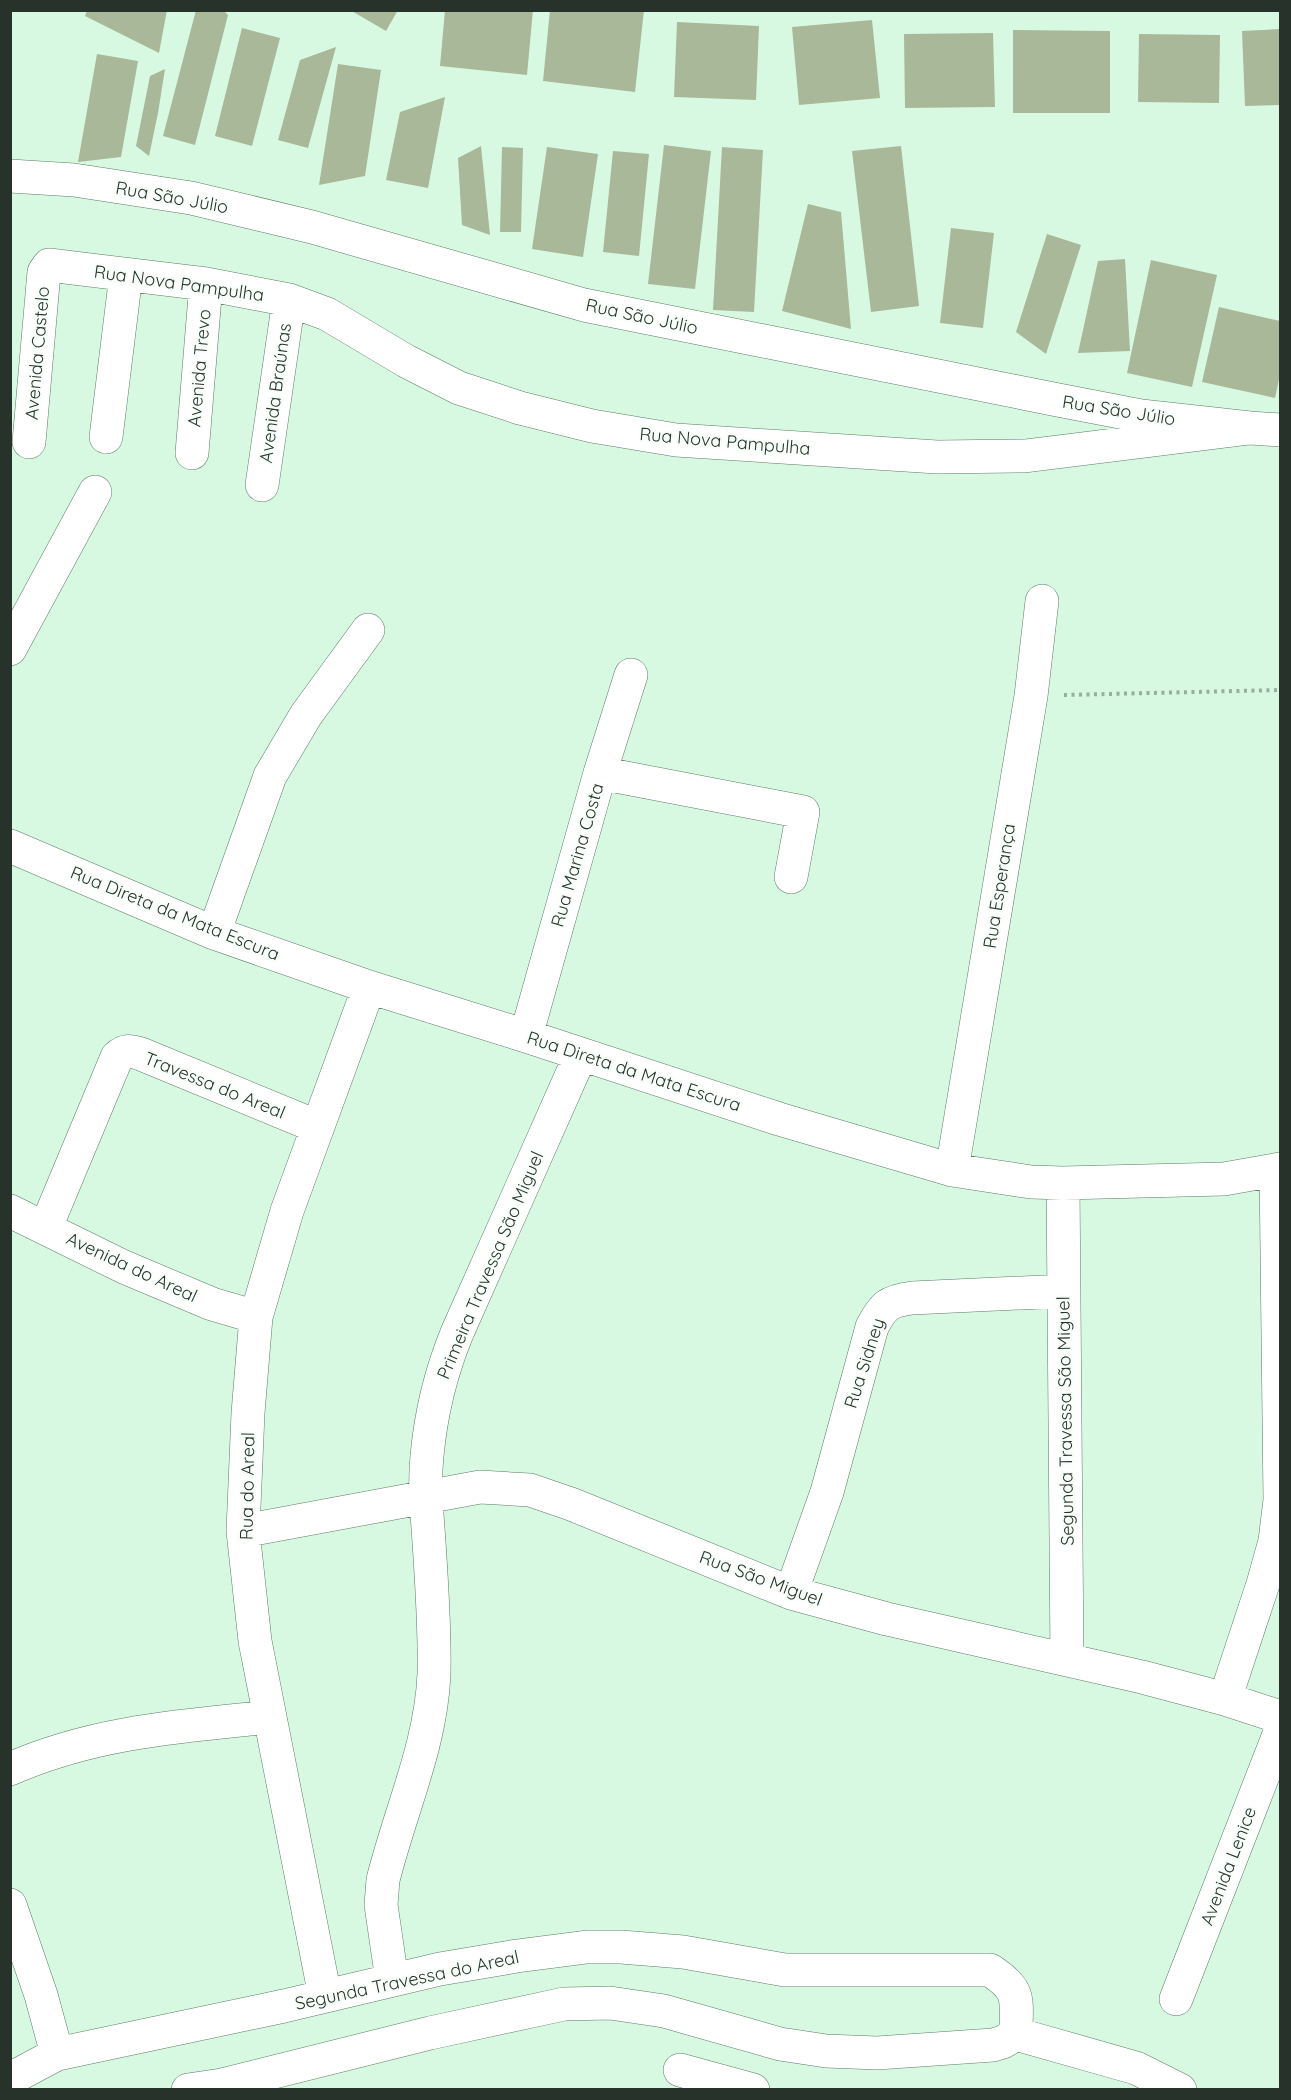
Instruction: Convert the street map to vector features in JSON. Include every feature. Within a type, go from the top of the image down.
[{"type":"street","name":"Rua São Júlio","points":[[10,176],[74,180],[192,198],[312,227],[584,305],[1141,416],[1265,429]]},
{"type":"street","name":"Rua Nova Pampulha","points":[[49,265],[206,284],[289,300],[327,314],[406,361],[459,388],[520,408],[592,426],[676,440],[937,457],[1025,456],[1265,429]]},
{"type":"street","name":"Avenida Castelo","points":[[29,442],[44,272],[49,265]]},
{"type":"street","points":[[106,437],[126,275]]},
{"type":"street","name":"Avenida Trevo","points":[[192,453],[206,284]]},
{"type":"street","name":"Avenida Braúnas","points":[[262,485],[289,300]]},
{"type":"street","points":[[10,649],[95,492]]},
{"type":"street","name":"Rua Esperança","points":[[952,1170],[1031,696],[1042,601]]},
{"type":"street","points":[[214,933],[270,776],[306,715],[368,630]]},
{"type":"street","name":"Rua Marina Costa","points":[[526,1036],[600,773],[631,675]]},
{"type":"street","points":[[600,773],[803,812],[791,877]]},
{"type":"street","name":"Rua Direta da Mata Escura","points":[[10,846],[214,933],[369,987],[779,1119],[952,1170],[1031,1182],[1063,1183],[1224,1179],[1278,1169]]},
{"type":"street","name":"Rua do Areal","points":[[325,1996],[255,1641],[243,1531],[248,1413],[256,1317],[287,1211],[369,987]]},
{"type":"street","name":"Travessa do Areal","points":[[46,1227],[117,1057],[122,1052],[130,1050],[141,1054],[318,1127]]},
{"type":"street","name":"Primeira Travessa São Miguel","points":[[392,1980],[381,1905],[383,1880],[427,1729],[434,1675],[433,1604],[426,1498],[426,1456],[433,1411],[443,1368],[581,1054]]},
{"type":"street","points":[[1225,1699],[1275,1541],[1280,1500],[1278,1169]]},
{"type":"street","name":"Segunda Travessa São Miguel","points":[[1063,1183],[1067,1660]]},
{"type":"street","name":"Avenida do Areal","points":[[10,1211],[124,1267],[212,1304],[256,1317]]},
{"type":"street","name":"Rua Sidney","points":[[791,1593],[826,1492],[872,1327],[880,1311],[894,1300],[912,1298],[1063,1291]]},
{"type":"street","name":"Rua São Miguel","points":[[243,1531],[480,1487],[530,1490],[571,1504],[791,1593],[887,1619],[1225,1699],[1281,1717]]},
{"type":"street","points":[[10,1769],[35,1758],[117,1735],[165,1727],[270,1716]]},
{"type":"street","name":"Avenida Lenice","points":[[1176,1999],[1281,1732]]},
{"type":"street","points":[[10,1905],[57,2054],[10,2079]]},
{"type":"street","name":"Segunda Travessa do Areal","points":[[57,2054],[440,1969],[587,1947],[683,1952],[784,1970],[990,1970],[1012,1987],[1016,1997],[1016,2034]]},
{"type":"street","points":[[188,2090],[222,2085],[430,2033],[564,2004],[610,2003],[664,2011],[780,2044],[826,2051],[877,2053],[993,2045],[1016,2034],[1125,2064],[1167,2083]]},
{"type":"street","points":[[680,2070],[753,2090]]},
{"type":"path","points":[[1031,696],[1281,690]]},
{"type":"building","points":[[87,10],[167,10],[159,53],[85,16]]},
{"type":"building","points":[[196,10],[223,10],[228,15],[195,145],[163,136]]},
{"type":"building","points":[[350,10],[398,10],[386,31]]},
{"type":"building","points":[[445,10],[533,10],[527,75],[440,66]]},
{"type":"building","points":[[550,10],[644,10],[635,92],[543,81]]},
{"type":"building","points":[[872,20],[880,98],[799,105],[792,27]]},
{"type":"building","points":[[677,22],[759,26],[756,100],[674,97]]},
{"type":"building","points":[[242,28],[280,38],[252,146],[215,136]]},
{"type":"building","points":[[1280,29],[1280,105],[1245,106],[1242,31]]},
{"type":"building","points":[[1013,30],[1110,31],[1110,113],[1013,113]]},
{"type":"building","points":[[993,33],[995,107],[905,108],[904,34]]},
{"type":"building","points":[[1139,34],[1220,35],[1219,103],[1138,102]]},
{"type":"building","points":[[336,47],[308,148],[278,140],[300,60]]},
{"type":"building","points":[[97,54],[138,61],[121,157],[78,162]]},
{"type":"building","points":[[338,64],[381,70],[365,176],[319,185]]},
{"type":"building","points":[[165,69],[149,156],[136,146],[150,76]]},
{"type":"building","points":[[445,97],[428,188],[386,180],[400,112]]},
{"type":"building","points":[[664,145],[711,151],[695,289],[648,284]]},
{"type":"building","points":[[481,146],[490,235],[462,225],[458,158]]},
{"type":"building","points":[[901,146],[919,306],[871,312],[852,151]]},
{"type":"building","points":[[502,147],[523,148],[521,232],[500,232]]},
{"type":"building","points":[[547,147],[598,154],[583,257],[532,249]]},
{"type":"building","points":[[722,147],[763,150],[754,312],[713,310]]},
{"type":"building","points":[[613,151],[649,154],[639,256],[603,252]]},
{"type":"building","points":[[808,204],[841,212],[851,329],[782,311]]},
{"type":"building","points":[[951,228],[994,233],[983,328],[940,323]]},
{"type":"building","points":[[1047,234],[1081,245],[1046,354],[1016,332]]},
{"type":"building","points":[[1125,259],[1130,351],[1078,353],[1098,261]]},
{"type":"building","points":[[1151,260],[1217,275],[1192,387],[1127,373]]},
{"type":"building","points":[[1219,307],[1280,321],[1280,375],[1275,398],[1202,382]]}]
